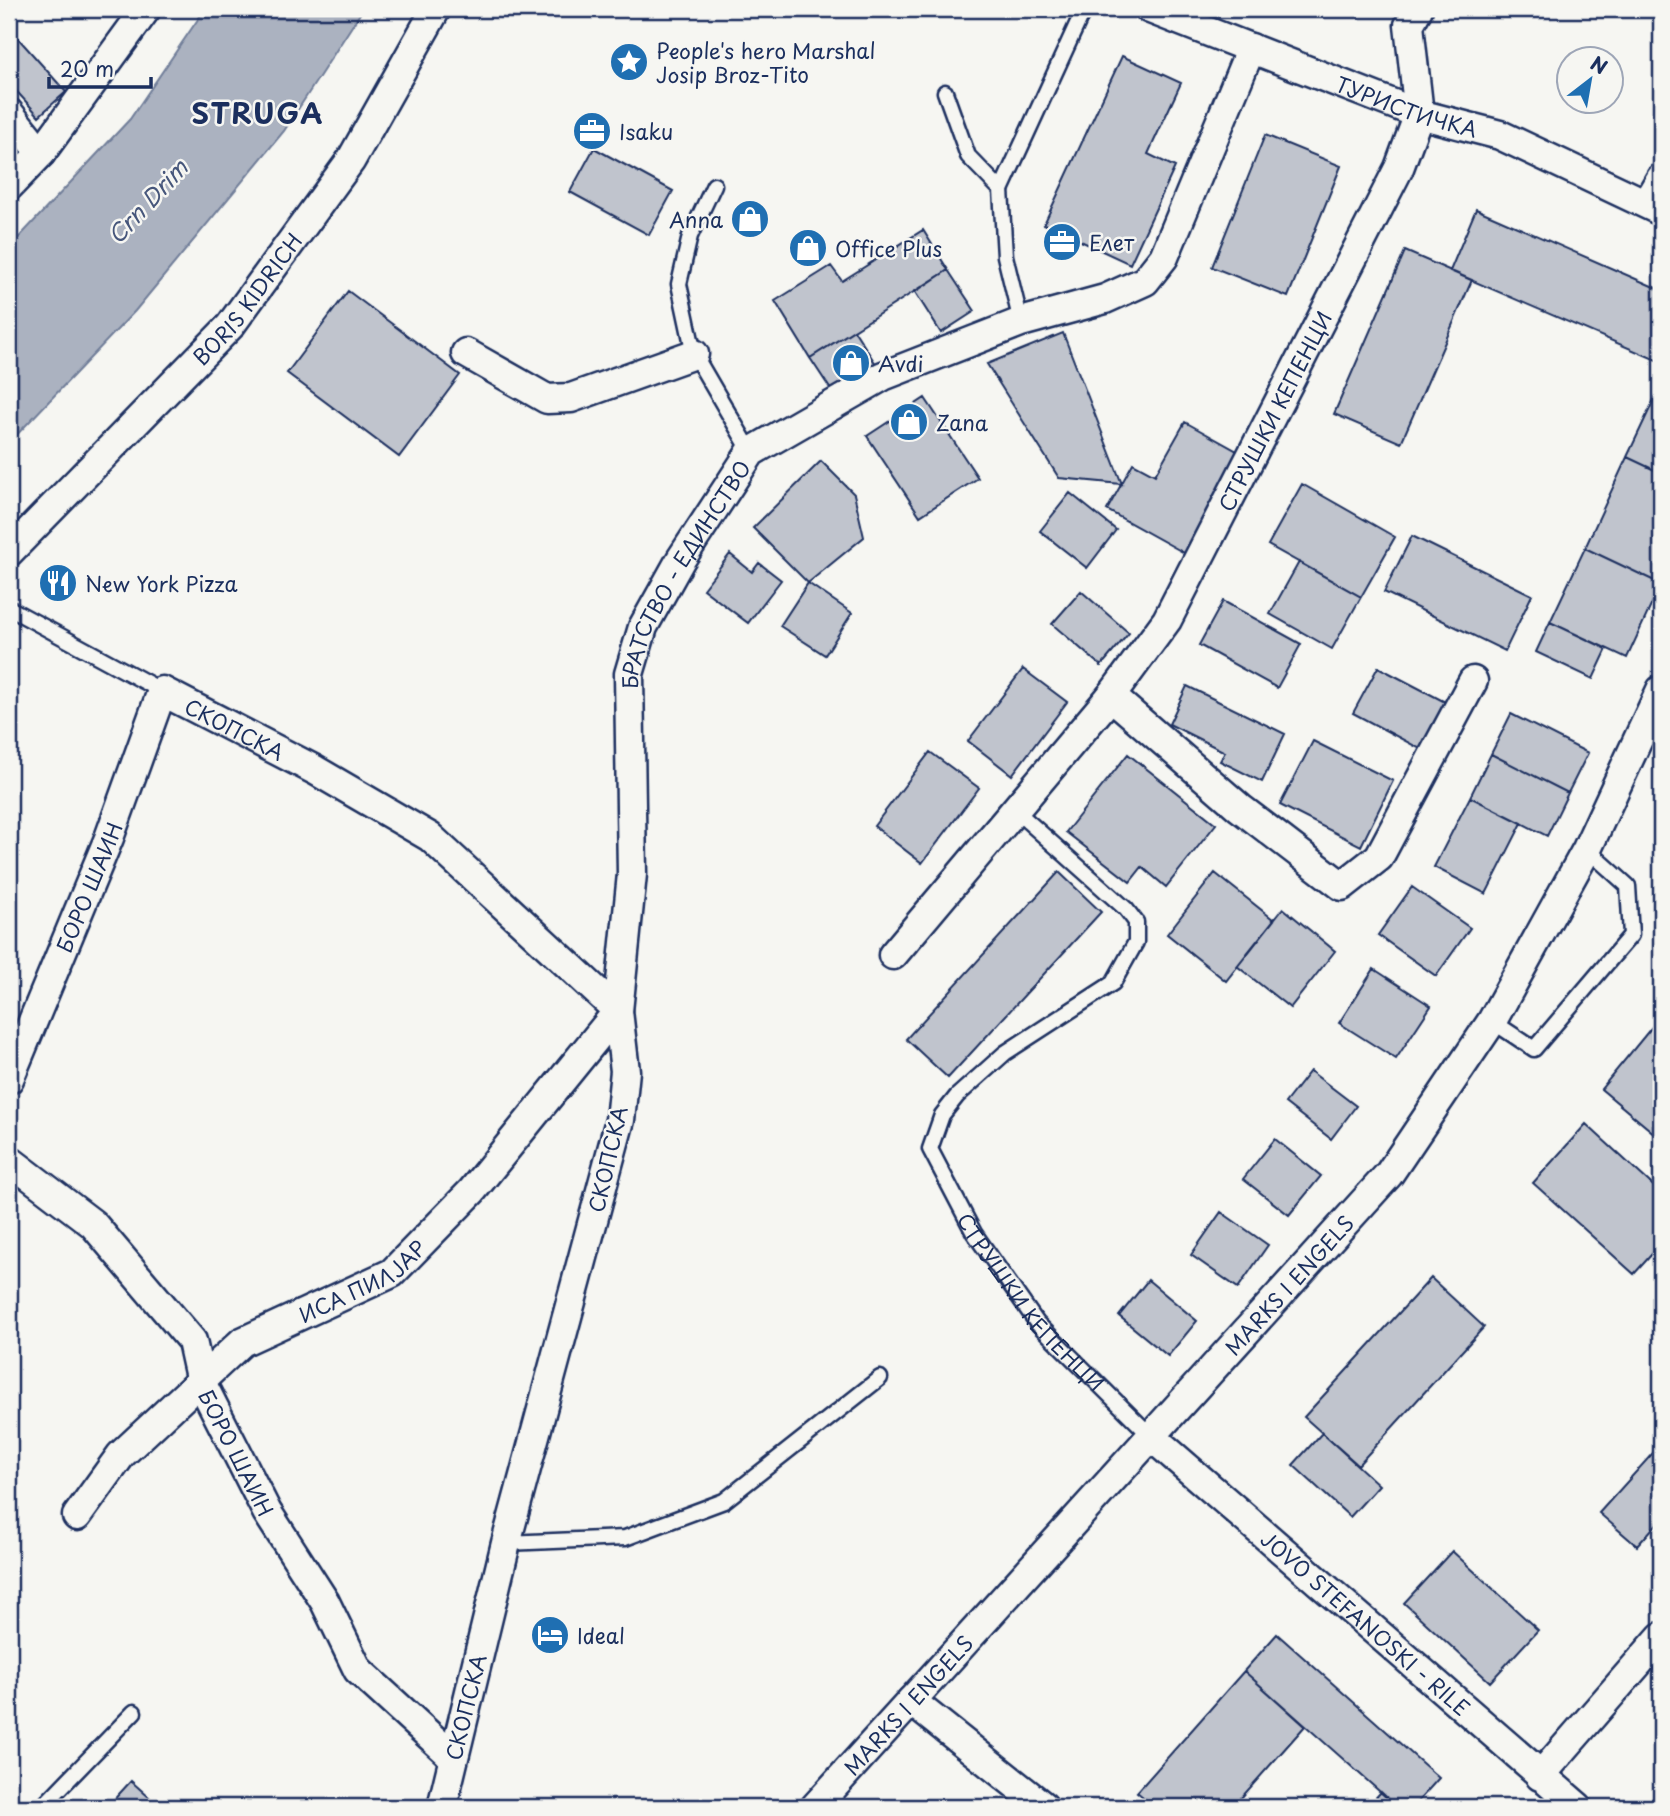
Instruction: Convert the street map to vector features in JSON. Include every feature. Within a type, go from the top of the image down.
[{"type":"street","points":[[9,186],[41,152],[146,9]]},
{"type":"street","name":"BORIS KIDRICH","points":[[9,552],[230,326],[351,160],[436,9]]},
{"type":"street","name":"ТУРИСТИЧКА","points":[[1150,9],[1419,114],[1500,135],[1654,206]]},
{"type":"street","points":[[1418,9],[1409,25],[1419,114]]},
{"type":"street","name":"БРАТСТВО - ЕДИНСТВО","points":[[618,1011],[632,874],[629,674],[643,627],[681,559],[751,452],[883,376],[1021,322],[1105,299],[1145,281],[1164,257],[1251,48]]},
{"type":"street","points":[[9,113],[41,152]]},
{"type":"street","name":"СТРУШКИ КЕПЕНЦИ","points":[[893,955],[1111,696],[1167,620],[1399,167],[1419,114]]},
{"type":"street","points":[[1654,206],[1661,178]]},
{"type":"street","points":[[466,353],[547,399],[571,398],[694,354]]},
{"type":"street","points":[[1111,696],[1240,808],[1342,886],[1379,857],[1473,681]]},
{"type":"street","name":"MARKS I ENGELS","points":[[815,1807],[1389,1174],[1492,1021],[1587,849],[1661,690]]},
{"type":"street","name":"СКОПСКА","points":[[162,691],[315,771],[430,837],[618,1011],[625,1071],[620,1120],[506,1543],[442,1807]]},
{"type":"street","name":"БОРО ШАИН","points":[[10,1072],[109,838],[162,691]]},
{"type":"street","name":"ИСА ПИЛЈАР","points":[[77,1516],[121,1455],[242,1342],[392,1273],[472,1191],[618,1011]]},
{"type":"street","name":"БОРО ШАИН","points":[[9,1160],[93,1224],[192,1342],[201,1382],[267,1512],[326,1602],[358,1670],[453,1757]]},
{"type":"street","name":"JOVO STEFANOSKI - RILE","points":[[1153,1437],[1578,1807]]},
{"type":"street","points":[[1540,1776],[1661,1637]]},
{"type":"street","points":[[911,1701],[1044,1807]]},
{"type":"lane","points":[[1021,322],[1005,256],[1001,190],[1084,9]]},
{"type":"lane","points":[[945,92],[968,156],[1001,190]]},
{"type":"lane","points":[[714,185],[690,236],[680,284],[688,337],[694,354],[751,452]]},
{"type":"lane","points":[[9,608],[162,691]]},
{"type":"lane","name":"СТРУШКИ КЕПЕНЦИ","points":[[1015,810],[1126,909],[1136,922],[1136,942],[1113,983],[1005,1053],[957,1096],[942,1115],[930,1149],[974,1233],[1037,1323],[1153,1437]]},
{"type":"lane","points":[[1492,1021],[1534,1049],[1631,935],[1628,886],[1587,849]]},
{"type":"lane","points":[[506,1543],[625,1538],[724,1501],[880,1378]]},
{"type":"lane","points":[[42,1807],[134,1712]]},
{"type":"water","name":"Crn Drim","points":[[205,9],[363,9],[284,131],[135,311],[9,443],[9,248],[130,119]]},
{"type":"building","points":[[9,28],[66,92],[39,116],[9,83]]},
{"type":"building","points":[[1122,56],[1181,83],[1148,154],[1175,167],[1130,264],[1044,224]]},
{"type":"building","points":[[1265,135],[1341,166],[1288,297],[1212,267]]},
{"type":"building","points":[[594,148],[673,191],[649,235],[570,192]]},
{"type":"building","points":[[1476,209],[1661,290],[1661,362],[1450,271]]},
{"type":"building","points":[[923,230],[948,270],[810,358],[775,301],[831,266],[842,281]]},
{"type":"building","points":[[1405,251],[1472,280],[1401,443],[1334,414]]},
{"type":"building","points":[[948,270],[975,311],[941,333],[915,292]]},
{"type":"building","points":[[348,291],[460,375],[399,457],[287,373]]},
{"type":"building","points":[[854,330],[881,372],[837,399],[810,358]]},
{"type":"building","points":[[1063,333],[1122,484],[1059,478],[987,364]]},
{"type":"building","points":[[1661,385],[1661,473],[1627,457]]},
{"type":"building","points":[[925,398],[978,478],[920,516],[867,436]]},
{"type":"building","points":[[1185,422],[1244,455],[1188,555],[1107,510],[1133,463],[1155,475]]},
{"type":"building","points":[[1627,457],[1661,473],[1661,584],[1585,548]]},
{"type":"building","points":[[821,461],[854,494],[864,537],[808,583],[753,528]]},
{"type":"building","points":[[1302,484],[1395,537],[1361,597],[1268,545]]},
{"type":"building","points":[[1070,493],[1116,530],[1087,568],[1040,531]]},
{"type":"building","points":[[1412,536],[1532,595],[1505,651],[1384,592]]},
{"type":"building","points":[[1585,548],[1661,584],[1627,658],[1550,622]]},
{"type":"building","points":[[730,554],[752,572],[759,563],[781,580],[748,623],[703,589]]},
{"type":"building","points":[[1299,562],[1361,597],[1332,649],[1270,614]]},
{"type":"building","points":[[808,583],[852,613],[825,655],[780,626]]},
{"type":"building","points":[[1081,591],[1129,633],[1101,666],[1052,624]]},
{"type":"building","points":[[1223,601],[1301,644],[1277,688],[1199,645]]},
{"type":"building","points":[[1550,622],[1607,649],[1593,679],[1536,652]]},
{"type":"building","points":[[1378,667],[1449,704],[1424,751],[1353,713]]},
{"type":"building","points":[[1023,669],[1067,702],[1012,775],[968,741]]},
{"type":"building","points":[[1187,686],[1285,734],[1262,782],[1220,761],[1225,752],[1169,724]]},
{"type":"building","points":[[1511,714],[1588,753],[1568,793],[1491,754]]},
{"type":"building","points":[[1313,741],[1393,781],[1361,846],[1280,805]]},
{"type":"building","points":[[930,752],[979,788],[922,863],[874,826]]},
{"type":"building","points":[[1128,754],[1216,824],[1166,887],[1142,867],[1130,882],[1066,832]]},
{"type":"building","points":[[1491,754],[1568,793],[1547,836],[1470,797]]},
{"type":"building","points":[[1470,797],[1522,823],[1486,894],[1434,867]]},
{"type":"building","points":[[1059,872],[1101,912],[948,1078],[906,1039]]},
{"type":"building","points":[[1215,873],[1274,920],[1226,981],[1167,934]]},
{"type":"building","points":[[1412,887],[1470,928],[1436,976],[1378,935]]},
{"type":"building","points":[[1283,908],[1335,951],[1290,1008],[1237,966]]},
{"type":"building","points":[[1374,969],[1431,1006],[1396,1059],[1339,1023]]},
{"type":"building","points":[[1656,1022],[1661,1026],[1661,1139],[1601,1089]]},
{"type":"building","points":[[1310,1071],[1356,1106],[1331,1139],[1285,1103]]},
{"type":"building","points":[[1586,1124],[1661,1193],[1661,1244],[1634,1274],[1533,1183]]},
{"type":"building","points":[[1275,1139],[1321,1176],[1289,1215],[1243,1179]]},
{"type":"building","points":[[1221,1212],[1268,1245],[1238,1288],[1191,1255]]},
{"type":"building","points":[[1431,1278],[1484,1327],[1358,1465],[1304,1417]]},
{"type":"building","points":[[1148,1280],[1197,1321],[1168,1356],[1119,1316]]},
{"type":"building","points":[[1322,1433],[1379,1485],[1350,1517],[1293,1465]]},
{"type":"building","points":[[1661,1444],[1661,1519],[1637,1546],[1599,1513]]},
{"type":"building","points":[[1452,1551],[1538,1630],[1490,1682],[1404,1603]]},
{"type":"building","points":[[1277,1634],[1439,1778],[1413,1807],[1397,1807],[1244,1671]]},
{"type":"building","points":[[1244,1671],[1305,1726],[1233,1807],[1155,1807],[1137,1792]]},
{"type":"building","points":[[131,1781],[160,1807],[107,1807]]},
{"type":"building","points":[[1381,1792],[1397,1807],[1367,1807]]},
{"type":"place","name":"People's hero Marshal Josip Broz-Tito","points":[[629,62]]},
{"type":"place","name":"Isaku","points":[[592,131]]},
{"type":"place","name":"Anna","points":[[750,219]]},
{"type":"place","name":"Елет","points":[[1062,242]]},
{"type":"place","name":"Office Plus","points":[[808,248]]},
{"type":"place","name":"Avdi","points":[[851,363]]},
{"type":"place","name":"Zana","points":[[909,422]]},
{"type":"place","name":"New York Pizza","points":[[58,583]]},
{"type":"place","name":"Ideal","points":[[550,1635]]},
{"type":"district","name":"STRUGA","points":[[258,112]]}]
